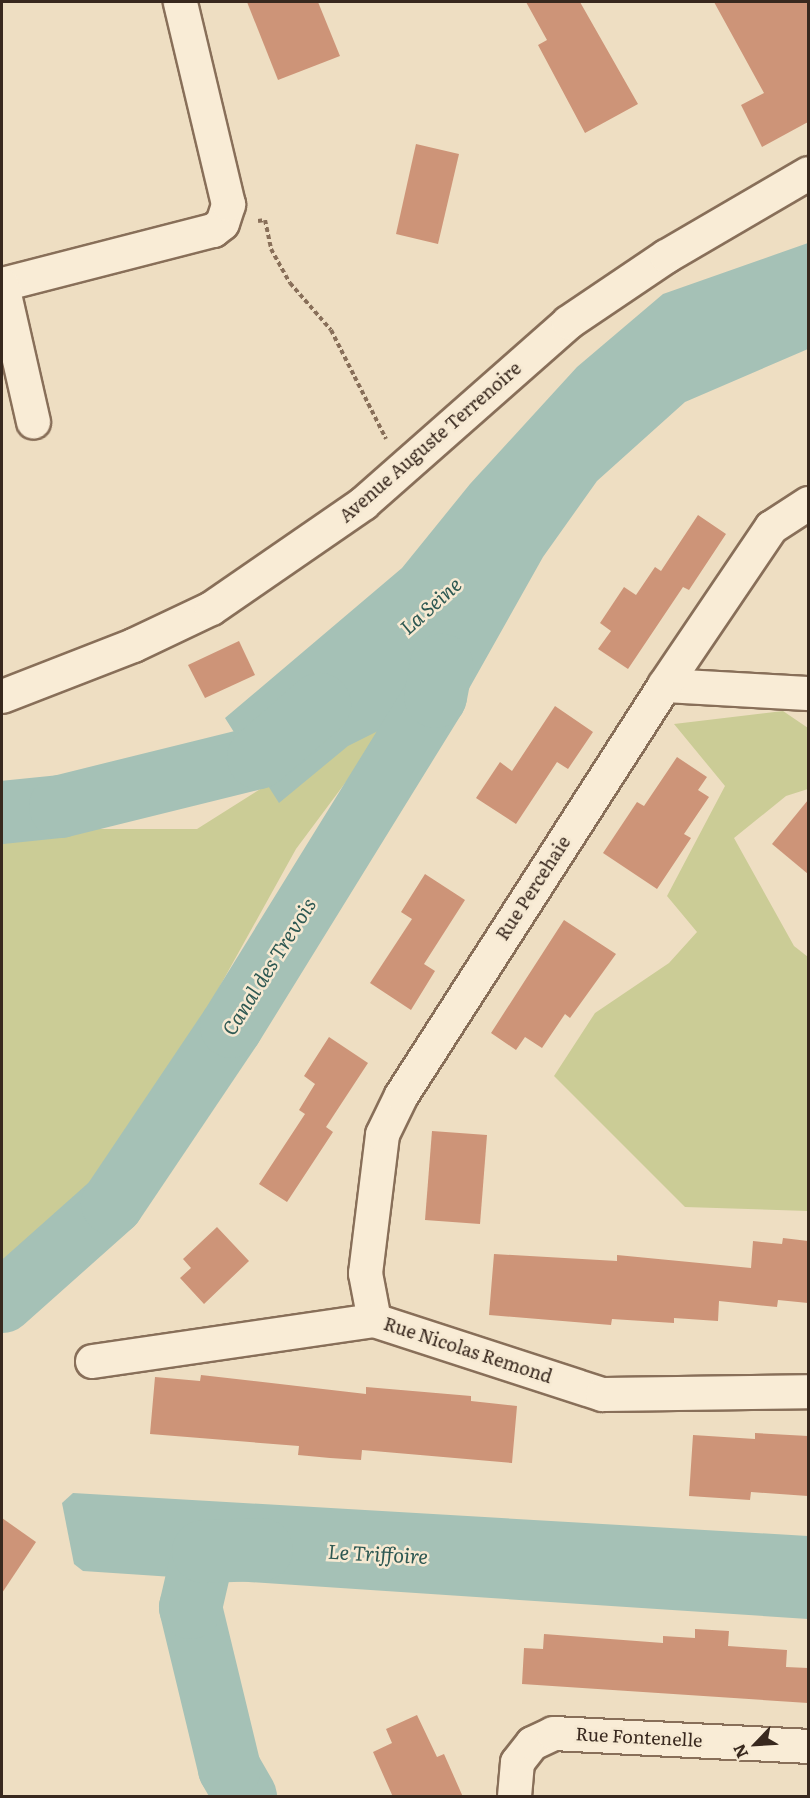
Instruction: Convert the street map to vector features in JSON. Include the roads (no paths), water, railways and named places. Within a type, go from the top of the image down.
[{"type":"street","points":[[33,422],[2,284],[213,230],[222,223],[228,204],[180,2]]},
{"type":"street","name":"Avenue Auguste Terrenoire","points":[[2,696],[133,645],[211,608],[353,510],[568,322],[666,256],[808,172]]},
{"type":"street","name":"Rue Percehaie","points":[[374,1320],[365,1274],[382,1134],[401,1095],[664,685],[771,526],[808,503]]},
{"type":"street","points":[[664,685],[808,693]]},
{"type":"street","name":"Rue Nicolas Remond","points":[[92,1361],[374,1320],[602,1394],[808,1391]]},
{"type":"street","name":"Rue Fontenelle","points":[[514,1797],[517,1761],[532,1743],[553,1733],[808,1746]]},
{"type":"water","points":[[808,243],[808,349],[685,402],[597,481],[543,557],[430,758],[389,734],[392,724],[348,746],[279,803],[225,718],[402,568],[470,484],[577,367],[663,294]]},
{"type":"water","points":[[73,1493],[808,1536],[808,1619],[83,1571],[74,1564],[62,1503]]},
{"type":"waterway","name":"Canal des Trevois","points":[[2,1301],[112,1203],[231,1026],[435,696],[441,665]]},
{"type":"waterway","name":"La Seine","points":[[2,812],[60,806],[258,757],[319,704]]},
{"type":"waterway","name":"Le Triffoire","points":[[245,1796],[229,1768],[190,1607],[203,1551],[261,1549]]}]
